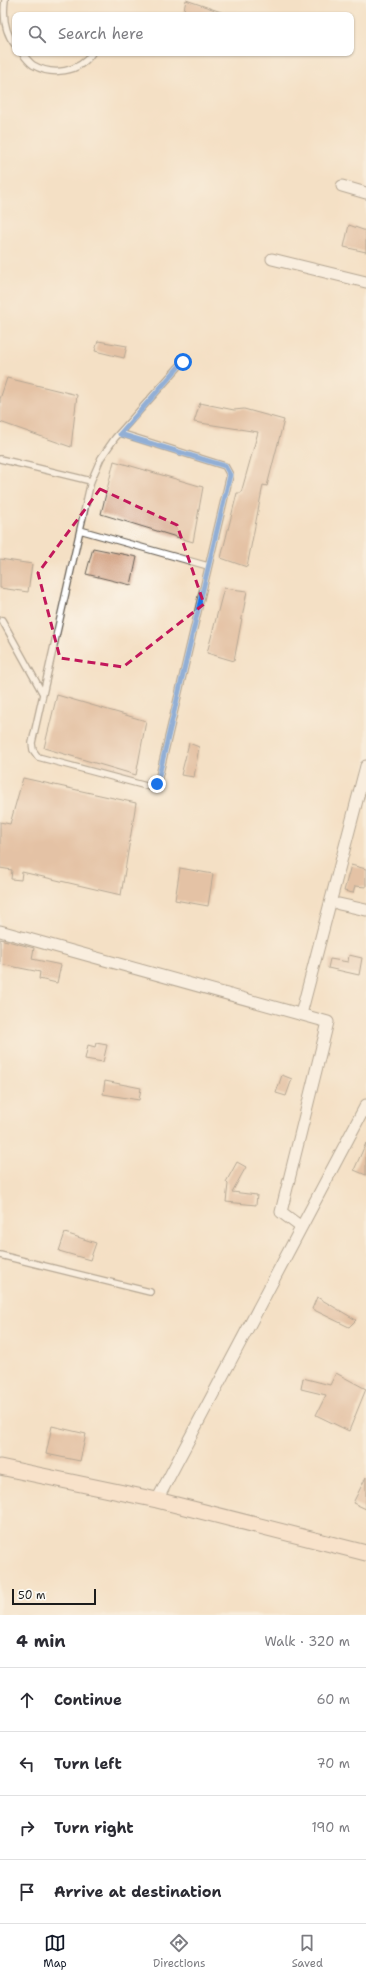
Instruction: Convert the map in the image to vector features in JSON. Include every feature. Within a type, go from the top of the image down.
[{"type":"street","points":[[342,186],[366,193]]},
{"type":"street","points":[[272,258],[366,282]]},
{"type":"street","points":[[301,1014],[366,766]]},
{"type":"street","points":[[339,904],[366,910]]},
{"type":"street","points":[[0,932],[328,1022],[281,1212],[301,1227]]},
{"type":"street","points":[[156,1500],[366,1105]]},
{"type":"street","points":[[0,1467],[156,1500],[366,1553]]},
{"type":"lane","points":[[5,0],[4,20],[12,41]]},
{"type":"lane","points":[[25,56],[32,64],[52,71],[74,70],[89,56]]},
{"type":"lane","points":[[120,434],[225,466],[230,475],[157,784],[150,787],[38,757],[33,750],[32,743],[91,481],[101,458],[120,434],[183,362]]},
{"type":"lane","points":[[0,459],[91,481]]},
{"type":"lane","points":[[80,530],[208,566]]},
{"type":"lane","points":[[2,620],[43,694]]},
{"type":"lane","points":[[0,1254],[150,1292]]},
{"type":"highlighted area","points":[[100,489],[177,525],[204,604],[123,667],[60,658],[38,573]]},
{"type":"building","points":[[186,0],[221,12],[184,12]]},
{"type":"building","points":[[349,225],[366,231],[366,252],[344,247]]},
{"type":"building","points":[[98,341],[127,346],[124,358],[95,351]]},
{"type":"building","points":[[7,378],[77,395],[71,447],[0,422],[0,399]]},
{"type":"building","points":[[200,403],[234,410],[244,409],[284,420],[267,486],[263,485],[247,567],[221,558],[237,493],[241,493],[258,432],[194,422]]},
{"type":"building","points":[[114,461],[203,487],[193,542],[101,514]]},
{"type":"building","points":[[93,548],[137,557],[131,585],[86,574]]},
{"type":"building","points":[[0,559],[32,564],[28,592],[0,588]]},
{"type":"building","points":[[224,588],[247,591],[234,661],[207,653]]},
{"type":"building","points":[[57,695],[146,721],[136,775],[44,748]]},
{"type":"building","points":[[189,743],[199,747],[194,777],[181,775]]},
{"type":"building","points":[[23,778],[136,803],[121,895],[22,872],[21,880],[11,879],[12,870],[0,868],[0,822],[10,824]]},
{"type":"building","points":[[351,865],[366,869],[366,887],[355,886],[353,893],[344,891]]},
{"type":"building","points":[[180,868],[213,874],[208,906],[175,900]]},
{"type":"building","points":[[0,939],[34,948],[32,959],[61,965],[57,983],[39,979],[40,972],[0,964]]},
{"type":"building","points":[[349,955],[362,958],[359,975],[328,968],[330,959],[348,962]]},
{"type":"building","points":[[96,1043],[107,1045],[103,1062],[85,1059],[88,1045],[95,1047]]},
{"type":"building","points":[[282,1075],[292,1079],[286,1096],[276,1093]]},
{"type":"building","points":[[105,1081],[141,1088],[139,1100],[103,1094]]},
{"type":"building","points":[[366,1143],[366,1175],[354,1170]]},
{"type":"building","points":[[237,1162],[246,1167],[232,1192],[257,1195],[256,1205],[226,1202],[228,1184],[226,1182]]},
{"type":"building","points":[[65,1233],[96,1243],[90,1260],[59,1251]]},
{"type":"building","points":[[317,1297],[356,1320],[349,1327],[312,1309]]},
{"type":"building","points":[[336,1373],[366,1389],[349,1431],[316,1415],[326,1395],[301,1389],[303,1378],[330,1385]]},
{"type":"building","points":[[52,1426],[86,1434],[80,1461],[46,1454]]},
{"type":"building","points":[[366,1477],[366,1509],[353,1503]]},
{"type":"route","points":[[157,784],[230,475],[225,466],[120,434],[183,362]]}]
